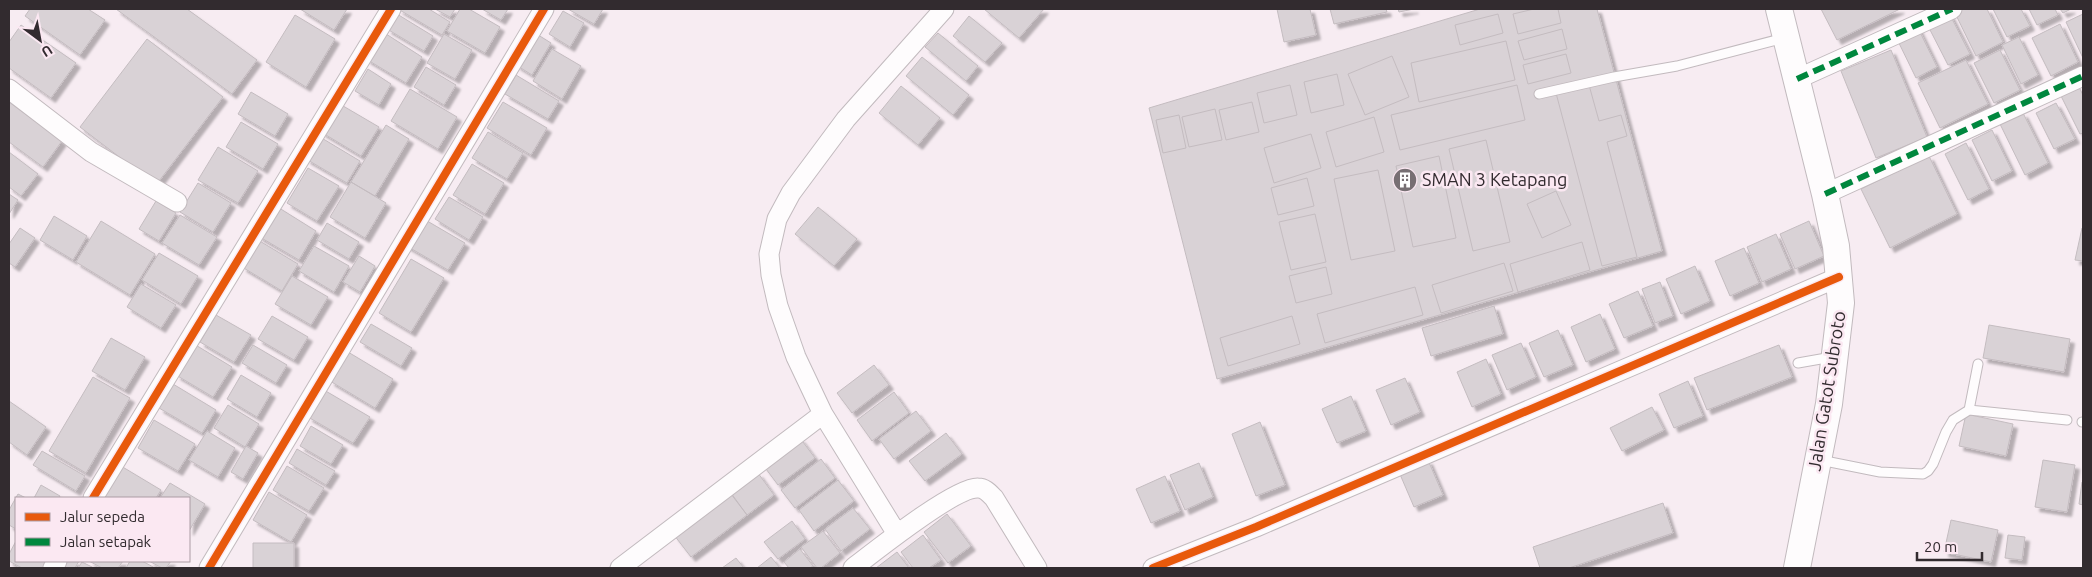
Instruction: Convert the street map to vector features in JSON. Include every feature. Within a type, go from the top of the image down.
[{"type":"street","points":[[95,497],[391,9]]},
{"type":"street","points":[[208,568],[544,9]]},
{"type":"street","points":[[897,534],[823,414],[796,357],[778,306],[768,254],[777,219],[791,192],[846,119],[944,9]]},
{"type":"street","name":"Jalan Gatot Subroto","points":[[1779,9],[1836,246],[1841,303],[1829,404],[1797,568]]},
{"type":"street","points":[[1797,79],[1952,9]]},
{"type":"street","points":[[1825,194],[2083,76]]},
{"type":"street","points":[[9,89],[91,152],[177,202]]},
{"type":"street","points":[[1153,568],[1256,527],[1839,277]]},
{"type":"street","points":[[620,568],[823,414]]},
{"type":"street","points":[[852,568],[897,534],[950,498],[965,490],[978,488],[986,491],[994,498],[1037,568]]},
{"type":"lane","points":[[1540,94],[1614,77],[1677,66],[1786,37]]},
{"type":"lane","points":[[1798,363],[1835,356]]},
{"type":"lane","points":[[1968,410],[1978,364]]},
{"type":"lane","points":[[1818,460],[1880,472],[1923,474],[1933,464],[1953,420],[1968,410],[2067,420]]},
{"type":"building","points":[[30,9],[88,9],[105,20],[80,55],[25,16]]},
{"type":"building","points":[[116,9],[187,9],[257,60],[232,94]]},
{"type":"building","points":[[300,9],[347,9],[334,30]]},
{"type":"building","points":[[398,9],[429,9],[450,22],[442,35]]},
{"type":"building","points":[[435,9],[455,9],[450,17]]},
{"type":"building","points":[[460,9],[469,9],[500,27],[485,53],[447,31]]},
{"type":"building","points":[[482,9],[508,9],[501,20]]},
{"type":"building","points":[[568,9],[603,9],[594,24]]},
{"type":"building","points":[[984,9],[1044,9],[1019,38]]},
{"type":"building","points":[[1277,9],[1310,9],[1316,35],[1284,42]]},
{"type":"building","points":[[1330,9],[1386,9],[1387,12],[1334,24]]},
{"type":"building","points":[[1398,9],[1414,9],[1399,12]]},
{"type":"building","name":"SMAN 3 Ketapang","points":[[1480,9],[1597,9],[1662,251],[1217,379],[1149,108]]},
{"type":"building","points":[[1534,9],[1558,9],[1561,23],[1518,34],[1513,14]]},
{"type":"building","points":[[1821,9],[1900,9],[1837,40]]},
{"type":"building","points":[[1959,9],[1987,9],[2003,42],[1976,56],[1954,11]]},
{"type":"building","points":[[1993,9],[2021,9],[2030,26],[2007,37]]},
{"type":"building","points":[[2029,9],[2055,9],[2058,15],[2037,25]]},
{"type":"building","points":[[2060,9],[2071,9],[2063,13]]},
{"type":"building","points":[[563,11],[584,23],[570,47],[549,34]]},
{"type":"building","points":[[1949,13],[1970,54],[1948,65],[1927,24]]},
{"type":"building","points":[[397,14],[433,36],[424,51],[387,29]]},
{"type":"building","points":[[1498,14],[1503,33],[1460,45],[1455,25]]},
{"type":"building","points":[[2083,14],[2083,58],[2066,22]]},
{"type":"building","points":[[295,15],[335,39],[306,87],[266,62]]},
{"type":"building","points":[[969,16],[1002,43],[985,62],[953,36]]},
{"type":"building","points":[[2060,24],[2078,62],[2051,76],[2032,38]]},
{"type":"building","points":[[21,25],[76,63],[51,98],[9,68],[9,42]]},
{"type":"building","points":[[1917,26],[1937,67],[1916,78],[1896,37]]},
{"type":"building","points":[[1562,29],[1567,49],[1524,60],[1518,41]]},
{"type":"building","points":[[383,32],[422,57],[406,83],[366,59]]},
{"type":"building","points":[[535,33],[551,43],[532,75],[516,65]]},
{"type":"building","points":[[938,33],[978,66],[966,81],[925,47]]},
{"type":"building","points":[[444,34],[472,50],[455,79],[427,63]]},
{"type":"building","points":[[2019,37],[2038,75],[2021,84],[2002,45]]},
{"type":"building","points":[[147,39],[223,97],[156,185],[80,127]]},
{"type":"building","points":[[1506,41],[1515,80],[1419,102],[1411,63]]},
{"type":"building","points":[[552,49],[581,66],[562,99],[533,81]]},
{"type":"building","points":[[1891,50],[1927,137],[1876,158],[1841,71]]},
{"type":"building","points":[[2000,50],[2020,90],[1994,103],[1974,63]]},
{"type":"building","points":[[1566,54],[1571,73],[1528,84],[1523,65]]},
{"type":"building","points":[[1392,56],[1409,97],[1365,115],[1348,74]]},
{"type":"building","points":[[922,57],[969,95],[953,115],[906,76]]},
{"type":"building","points":[[1966,60],[1988,104],[1940,128],[1918,83]]},
{"type":"building","points":[[426,67],[456,85],[444,105],[414,87]]},
{"type":"building","points":[[368,69],[391,84],[379,105],[355,91]]},
{"type":"building","points":[[1337,74],[1344,105],[1311,113],[1304,82]]},
{"type":"building","points":[[516,75],[559,101],[548,119],[505,94]]},
{"type":"building","points":[[1290,85],[1297,115],[1264,123],[1257,93]]},
{"type":"building","points":[[1517,85],[1525,120],[1400,150],[1391,115]]},
{"type":"building","points":[[1589,85],[1599,121],[1621,115],[1627,136],[1607,142],[1637,257],[1602,266],[1556,93]]},
{"type":"building","points":[[901,86],[940,118],[918,145],[879,113]]},
{"type":"building","points":[[2079,87],[2083,95],[2083,133],[2080,134],[2061,96]]},
{"type":"building","points":[[410,89],[457,117],[438,149],[391,121]]},
{"type":"building","points":[[251,92],[288,114],[275,136],[238,114]]},
{"type":"building","points":[[9,102],[62,141],[43,167],[9,142]]},
{"type":"building","points":[[503,102],[547,128],[531,155],[487,128]]},
{"type":"building","points":[[1252,102],[1259,132],[1226,140],[1219,110]]},
{"type":"building","points":[[338,103],[379,127],[361,156],[321,132]]},
{"type":"building","points":[[2056,103],[2075,139],[2054,149],[2036,113]]},
{"type":"building","points":[[1215,109],[1222,140],[1189,147],[1182,117]]},
{"type":"building","points":[[2023,113],[2048,163],[2025,175],[2000,124]]},
{"type":"building","points":[[1179,115],[1186,148],[1163,153],[1156,120]]},
{"type":"building","points":[[1374,117],[1384,152],[1336,167],[1326,132]]},
{"type":"building","points":[[241,122],[278,144],[263,169],[226,147]]},
{"type":"building","points":[[386,125],[409,139],[375,196],[351,182]]},
{"type":"building","points":[[1992,130],[2012,171],[1992,181],[1972,140]]},
{"type":"building","points":[[488,132],[523,153],[507,179],[472,158]]},
{"type":"building","points":[[1311,134],[1321,168],[1274,183],[1264,148]]},
{"type":"building","points":[[320,137],[360,161],[347,183],[306,159]]},
{"type":"building","points":[[1486,140],[1510,242],[1473,251],[1449,149]]},
{"type":"building","points":[[1966,143],[1989,189],[1968,200],[1945,154]]},
{"type":"building","points":[[218,147],[258,171],[238,203],[198,180]]},
{"type":"building","points":[[9,152],[38,174],[21,196],[9,187]]},
{"type":"building","points":[[1439,156],[1456,238],[1413,247],[1396,166]]},
{"type":"building","points":[[1929,156],[1957,214],[1890,248],[1861,189]]},
{"type":"building","points":[[472,164],[504,183],[485,214],[453,195]]},
{"type":"building","points":[[308,168],[339,186],[317,221],[287,203]]},
{"type":"building","points":[[1378,170],[1395,251],[1351,260],[1334,179]]},
{"type":"building","points":[[1307,178],[1314,206],[1278,215],[1271,188]]},
{"type":"building","points":[[351,182],[386,203],[365,238],[330,217]]},
{"type":"building","points":[[198,183],[231,203],[213,232],[180,212]]},
{"type":"building","points":[[1556,191],[1571,225],[1542,238],[1527,204]]},
{"type":"building","points":[[9,194],[18,200],[9,214]]},
{"type":"building","points":[[449,197],[483,217],[469,240],[435,219]]},
{"type":"building","points":[[156,201],[176,213],[159,241],[139,229]]},
{"type":"building","points":[[276,206],[316,231],[299,260],[258,236]]},
{"type":"building","points":[[818,207],[857,239],[834,266],[795,234]]},
{"type":"building","points":[[1315,214],[1326,262],[1291,270],[1279,222]]},
{"type":"building","points":[[180,215],[217,237],[199,265],[162,243]]},
{"type":"building","points":[[54,216],[87,236],[73,260],[40,240]]},
{"type":"building","points":[[422,218],[465,243],[448,270],[405,245]]},
{"type":"building","points":[[101,221],[155,254],[130,295],[76,262]]},
{"type":"building","points":[[1809,221],[1824,256],[1795,269],[1780,234]]},
{"type":"building","points":[[327,223],[359,242],[349,259],[317,240]]},
{"type":"building","points":[[20,228],[35,238],[15,267],[9,263],[9,244]]},
{"type":"building","points":[[2083,228],[2083,261],[2075,260]]},
{"type":"building","points":[[1776,234],[1791,269],[1762,282],[1747,247]]},
{"type":"building","points":[[258,240],[298,264],[282,291],[242,267]]},
{"type":"building","points":[[1582,242],[1590,270],[1518,292],[1510,264]]},
{"type":"building","points":[[314,246],[349,266],[334,292],[299,271]]},
{"type":"building","points":[[1744,248],[1759,283],[1730,296],[1715,261]]},
{"type":"building","points":[[159,253],[198,276],[181,304],[142,280]]},
{"type":"building","points":[[359,256],[375,266],[360,292],[343,282]]},
{"type":"building","points":[[411,259],[444,278],[411,332],[379,313]]},
{"type":"building","points":[[1504,263],[1513,291],[1441,313],[1432,285]]},
{"type":"building","points":[[1695,266],[1710,301],[1681,314],[1666,279]]},
{"type":"building","points":[[1326,267],[1332,294],[1296,303],[1289,276]]},
{"type":"building","points":[[292,276],[328,297],[311,325],[275,304]]},
{"type":"building","points":[[1660,282],[1673,316],[1655,323],[1642,289]]},
{"type":"building","points":[[141,284],[176,305],[161,328],[127,307]]},
{"type":"building","points":[[1415,287],[1423,315],[1325,343],[1317,314]]},
{"type":"building","points":[[1638,291],[1653,326],[1624,338],[1609,304]]},
{"type":"building","points":[[1494,306],[1503,334],[1431,356],[1422,328]]},
{"type":"building","points":[[1600,314],[1615,349],[1586,362],[1571,327]]},
{"type":"building","points":[[216,315],[251,335],[234,362],[200,342]]},
{"type":"building","points":[[272,316],[308,337],[294,360],[258,339]]},
{"type":"building","points":[[1292,316],[1300,344],[1228,366],[1220,338]]},
{"type":"building","points":[[371,324],[412,348],[401,366],[360,342]]},
{"type":"building","points":[[1989,325],[2070,339],[2064,372],[1983,358]]},
{"type":"building","points":[[1558,330],[1573,365],[1544,377],[1529,343]]},
{"type":"building","points":[[111,338],[145,357],[125,390],[92,371]]},
{"type":"building","points":[[1521,343],[1536,377],[1507,390],[1492,355]]},
{"type":"building","points":[[194,344],[232,367],[213,397],[176,375]]},
{"type":"building","points":[[253,345],[287,365],[276,383],[242,363]]},
{"type":"building","points":[[1779,345],[1792,377],[1707,410],[1694,378]]},
{"type":"building","points":[[348,352],[393,379],[375,408],[330,381]]},
{"type":"building","points":[[1486,359],[1501,394],[1472,407],[1457,372]]},
{"type":"building","points":[[874,365],[889,385],[852,413],[837,393]]},
{"type":"building","points":[[241,375],[271,393],[257,417],[227,399]]},
{"type":"building","points":[[93,377],[130,398],[86,473],[49,451]]},
{"type":"building","points":[[1405,378],[1420,412],[1391,425],[1376,390]]},
{"type":"building","points":[[1688,381],[1703,416],[1674,428],[1659,394]]},
{"type":"building","points":[[173,384],[216,410],[202,433],[159,408]]},
{"type":"building","points":[[324,390],[370,417],[353,443],[308,417]]},
{"type":"building","points":[[894,392],[909,413],[872,441],[857,420]]},
{"type":"building","points":[[1351,396],[1366,431],[1337,443],[1322,409]]},
{"type":"building","points":[[9,401],[46,427],[27,455],[9,442]]},
{"type":"building","points":[[228,405],[259,424],[245,447],[214,428]]},
{"type":"building","points":[[1652,407],[1664,430],[1622,451],[1610,428]]},
{"type":"building","points":[[916,411],[931,431],[894,459],[879,439]]},
{"type":"building","points":[[1966,414],[2013,424],[2006,456],[1959,446]]},
{"type":"building","points":[[154,420],[195,444],[178,471],[138,448]]},
{"type":"building","points":[[1260,422],[1285,485],[1256,496],[1232,434]]},
{"type":"building","points":[[311,426],[343,445],[331,464],[300,446]]},
{"type":"building","points":[[207,431],[235,448],[218,477],[189,460]]},
{"type":"building","points":[[946,433],[962,454],[925,481],[909,461]]},
{"type":"building","points":[[800,438],[815,458],[778,485],[763,465]]},
{"type":"building","points":[[246,446],[258,453],[243,479],[231,472]]},
{"type":"building","points":[[297,449],[335,471],[326,485],[289,463]]},
{"type":"building","points":[[42,451],[85,476],[76,491],[33,465]]},
{"type":"building","points":[[821,459],[835,478],[795,508],[781,490]]},
{"type":"building","points":[[1428,460],[1443,495],[1414,507],[1399,472]]},
{"type":"building","points":[[2043,460],[2075,465],[2067,512],[2035,507]]},
{"type":"building","points":[[1199,463],[1213,497],[1185,510],[1170,475]]},
{"type":"building","points":[[121,466],[161,490],[157,497],[103,497]]},
{"type":"building","points":[[287,466],[324,488],[309,511],[273,490]]},
{"type":"building","points":[[758,473],[774,495],[747,515],[731,494]]},
{"type":"building","points":[[1165,476],[1180,511],[1151,523],[1136,489]]},
{"type":"building","points":[[838,480],[854,501],[814,531],[799,510]]},
{"type":"building","points":[[2083,482],[2083,505],[2079,504]]},
{"type":"building","points":[[170,483],[205,504],[190,529],[190,497],[161,497]]},
{"type":"building","points":[[41,485],[60,496],[60,497],[35,497]]},
{"type":"building","points":[[269,492],[307,515],[291,542],[253,520]]},
{"type":"building","points":[[731,493],[747,515],[691,557],[674,535]]},
{"type":"building","points":[[15,499],[15,528],[9,525],[9,510]]},
{"type":"building","points":[[1663,503],[1673,533],[1569,568],[1540,568],[1533,547]]},
{"type":"building","points":[[853,508],[870,529],[841,551],[825,529]]},
{"type":"building","points":[[947,514],[971,546],[948,563],[924,532]]},
{"type":"building","points":[[1951,520],[1998,530],[1991,562],[1944,552]]},
{"type":"building","points":[[792,521],[805,539],[778,559],[764,542]]},
{"type":"building","points":[[823,531],[840,553],[821,568],[817,568],[801,547]]},
{"type":"building","points":[[923,535],[941,560],[929,568],[913,568],[901,552]]},
{"type":"building","points":[[2008,535],[2025,537],[2022,560],[2005,558]]},
{"type":"building","points":[[15,543],[15,562],[46,562],[43,568],[22,568],[9,561],[9,554]]},
{"type":"building","points":[[253,543],[294,543],[294,568],[253,568]]},
{"type":"building","points":[[800,549],[813,566],[810,568],[789,568],[784,562]]},
{"type":"building","points":[[897,552],[909,568],[876,568]]},
{"type":"building","points":[[771,557],[780,568],[757,568]]},
{"type":"building","points":[[736,558],[744,568],[722,568]]},
{"type":"building","points":[[60,562],[78,562],[75,568],[57,568]]},
{"type":"building","points":[[82,562],[94,568],[78,568]]},
{"type":"building","points":[[91,562],[122,562],[118,568],[102,568]]},
{"type":"building","points":[[129,562],[144,562],[155,568],[126,568]]},
{"type":"building","points":[[151,562],[170,562],[166,568]]},
{"type":"marked path","points":[[1797,79],[1952,9]]},
{"type":"marked path","points":[[1825,194],[2083,76]]},
{"type":"cycle path","points":[[94,497],[391,9]]},
{"type":"cycle path","points":[[209,568],[544,9]]},
{"type":"cycle path","points":[[1153,568],[1256,527],[1839,277]]},
{"type":"place","name":"SMAN 3 Ketapang","points":[[1405,180]]}]
